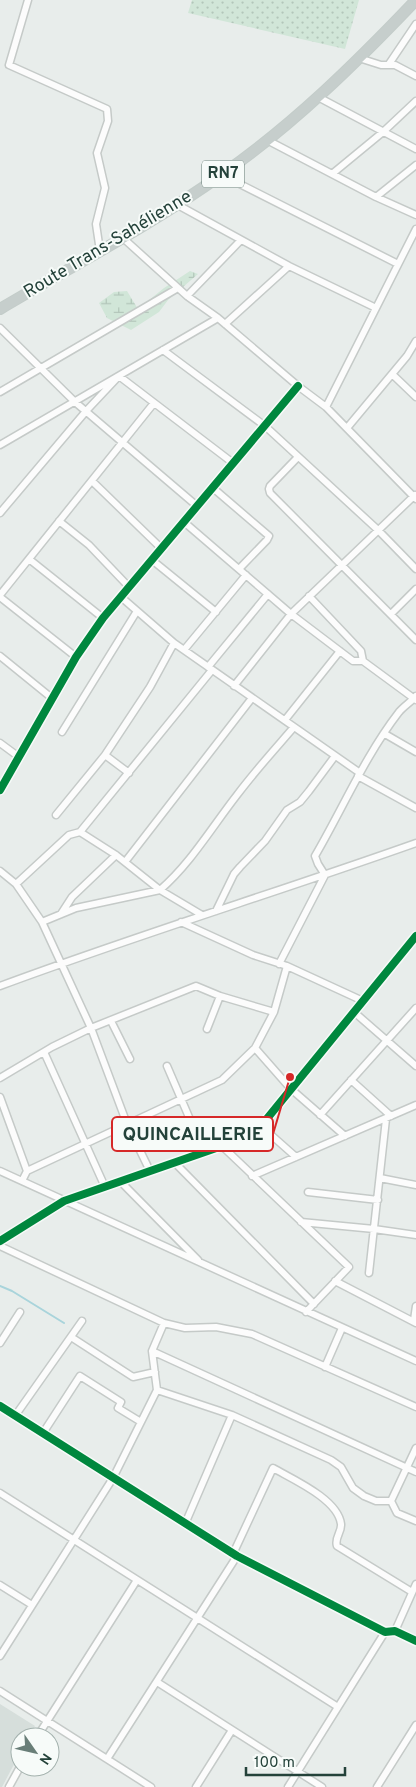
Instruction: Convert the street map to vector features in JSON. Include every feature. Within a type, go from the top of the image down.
[{"type":"highway","name":"Route Trans-Sahélienne","points":[[0,309],[122,238],[222,175],[318,97],[416,0]]},
{"type":"street","points":[[28,0],[9,65],[107,110],[108,121],[97,153],[105,188],[96,224],[100,250]]},
{"type":"street","points":[[389,64],[416,24]]},
{"type":"street","points":[[359,58],[381,65],[395,65],[416,76]]},
{"type":"street","points":[[318,97],[416,150]]},
{"type":"street","points":[[332,174],[383,132],[416,101]]},
{"type":"street","points":[[267,140],[376,197],[416,215]]},
{"type":"street","points":[[376,197],[416,165]]},
{"type":"street","points":[[222,175],[398,264]]},
{"type":"street","points":[[176,204],[289,266],[376,308]]},
{"type":"street","points":[[326,407],[416,229]]},
{"type":"street","points":[[122,238],[187,296],[218,318],[298,386],[326,407],[415,497],[291,614],[234,686]]},
{"type":"street","points":[[187,296],[242,240]]},
{"type":"street","points":[[225,324],[289,266]]},
{"type":"street","points":[[0,392],[178,288]]},
{"type":"street","points":[[0,445],[218,318]]},
{"type":"street","points":[[0,328],[75,402],[87,410],[198,506]]},
{"type":"street","points":[[347,428],[407,356],[416,341]]},
{"type":"street","points":[[163,350],[264,426],[378,530],[416,569]]},
{"type":"street","points":[[392,374],[416,397]]},
{"type":"street","points":[[119,376],[233,463]]},
{"type":"street","points":[[0,513],[87,410],[119,376]]},
{"type":"street","points":[[0,790],[76,657],[104,618],[298,386]]},
{"type":"street","points":[[76,657],[0,596],[154,403]]},
{"type":"street","points":[[298,457],[270,486],[270,493],[416,640]]},
{"type":"street","points":[[92,481],[162,549]]},
{"type":"street","points":[[213,488],[269,536],[239,569]]},
{"type":"street","points":[[59,521],[90,545],[130,587]]},
{"type":"street","points":[[184,522],[291,614],[353,661],[363,660]]},
{"type":"street","points":[[29,558],[104,618]]},
{"type":"street","points":[[152,560],[216,612]]},
{"type":"street","points":[[184,650],[246,575]]},
{"type":"street","points":[[391,614],[416,589]]},
{"type":"street","points":[[16,884],[69,835],[80,832],[129,773],[268,594]]},
{"type":"street","points":[[309,596],[361,651],[363,660],[415,698],[400,710],[359,774],[315,856],[325,875]]},
{"type":"street","points":[[121,597],[174,643],[210,669],[285,720],[359,774],[416,808]]},
{"type":"street","points":[[62,732],[137,611]]},
{"type":"street","points":[[56,815],[105,756],[150,687],[174,643]]},
{"type":"street","points":[[285,720],[340,651]]},
{"type":"street","points":[[0,656],[53,699]]},
{"type":"street","points":[[125,862],[252,698]]},
{"type":"street","points":[[42,922],[76,908],[160,890],[171,881],[210,834],[237,795],[294,727]]},
{"type":"street","points":[[385,734],[416,752]]},
{"type":"street","points":[[0,743],[20,757]]},
{"type":"street","points":[[105,756],[129,773]]},
{"type":"street","points":[[216,911],[234,874],[265,841],[287,810],[300,802],[335,756]]},
{"type":"street","points":[[80,832],[125,862],[160,890],[202,915]]},
{"type":"street","points":[[0,986],[181,922],[416,843]]},
{"type":"street","points":[[61,914],[72,897],[116,856]]},
{"type":"street","points":[[1,873],[16,884],[42,922],[91,1028],[127,1124],[150,1171]]},
{"type":"street","points":[[279,964],[325,875]]},
{"type":"street","points":[[181,922],[253,955],[287,966],[363,1001]]},
{"type":"street","points":[[2,1237],[64,1201],[222,1146],[247,1135],[261,1126],[416,936]]},
{"type":"street","points":[[22,1181],[27,1171],[222,1080],[255,1048],[274,1012],[287,966]]},
{"type":"street","points":[[0,1078],[44,1052],[91,1028],[196,986],[220,996],[274,1012]]},
{"type":"street","points":[[207,1028],[220,996]]},
{"type":"street","points":[[320,1115],[416,1008]]},
{"type":"street","points":[[354,1012],[416,1066]]},
{"type":"street","points":[[111,1021],[130,1059]]},
{"type":"street","points":[[255,1048],[291,1089],[345,1136]]},
{"type":"street","points":[[44,1052],[105,1187]]},
{"type":"street","points":[[167,1066],[204,1152]]},
{"type":"street","points":[[351,1080],[389,1117]]},
{"type":"street","points":[[0,1097],[27,1171]]},
{"type":"street","points":[[252,1176],[416,1106]]},
{"type":"street","points":[[369,1273],[389,1117]]},
{"type":"street","points":[[261,1126],[296,1158]]},
{"type":"street","points":[[222,1146],[349,1267],[306,1312]]},
{"type":"street","points":[[175,1163],[314,1304]]},
{"type":"street","points":[[0,1171],[416,1362]]},
{"type":"street","points":[[380,1178],[416,1185]]},
{"type":"street","points":[[120,1182],[202,1264]]},
{"type":"street","points":[[308,1192],[378,1200]]},
{"type":"street","points":[[300,1222],[416,1235]]},
{"type":"street","points":[[0,1246],[164,1323],[185,1328],[216,1326],[252,1334],[416,1407]]},
{"type":"street","points":[[335,1281],[415,1321],[416,1306]]},
{"type":"street","points":[[0,1343],[2,1334],[20,1312]]},
{"type":"street","points":[[15,1416],[82,1321]]},
{"type":"street","points":[[0,1656],[113,1478],[157,1390],[152,1351],[164,1323]]},
{"type":"street","points":[[325,1367],[342,1328]]},
{"type":"street","points":[[71,1336],[133,1377],[155,1372]]},
{"type":"street","points":[[152,1351],[416,1472]]},
{"type":"street","points":[[43,1433],[80,1376],[121,1402],[118,1408],[141,1422]]},
{"type":"street","points":[[157,1390],[232,1415],[331,1460],[341,1467],[353,1488],[364,1496],[376,1501],[391,1501]]},
{"type":"street","points":[[0,1406],[235,1555],[385,1632],[395,1631],[416,1641]]},
{"type":"street","points":[[185,1524],[232,1415]]},
{"type":"street","points":[[391,1501],[416,1448]]},
{"type":"street","points":[[107,1759],[235,1555],[273,1468],[325,1499],[340,1521],[341,1527],[336,1542],[337,1546],[412,1592]]},
{"type":"street","points":[[0,1493],[338,1708]]},
{"type":"street","points":[[391,1501],[397,1513],[416,1521]]},
{"type":"street","points":[[42,1727],[137,1580]]},
{"type":"street","points":[[0,1585],[32,1605]]},
{"type":"street","points":[[395,1631],[416,1585]]},
{"type":"street","points":[[288,1787],[385,1632]]},
{"type":"street","points":[[157,1682],[322,1787]]},
{"type":"street","points":[[0,1691],[151,1787]]},
{"type":"street","points":[[377,1787],[416,1725]]},
{"type":"street","points":[[196,1787],[232,1730]]},
{"type":"shaded area","points":[[0,1704],[35,1726],[10,1727],[10,1772],[2,1787],[0,1787]]},
{"type":"green space","points":[[192,0],[359,0],[345,49],[188,13]]},
{"type":"green space","points":[[190,271],[198,274],[168,300],[159,312],[131,330],[107,318],[99,303],[114,292],[127,291],[138,309],[164,288]]},
{"type":"waterway","points":[[0,1286],[12,1291],[64,1323]]},
{"type":"cycle path","points":[[0,790],[76,657],[103,618],[298,386]]},
{"type":"cycle path","points":[[0,1241],[64,1201],[222,1146],[247,1135],[261,1126],[416,936]]},
{"type":"cycle path","points":[[0,1406],[237,1556],[385,1632],[395,1631],[416,1641]]},
{"type":"place","name":"QUINCAILLERIE","points":[[290,1077]]}]
